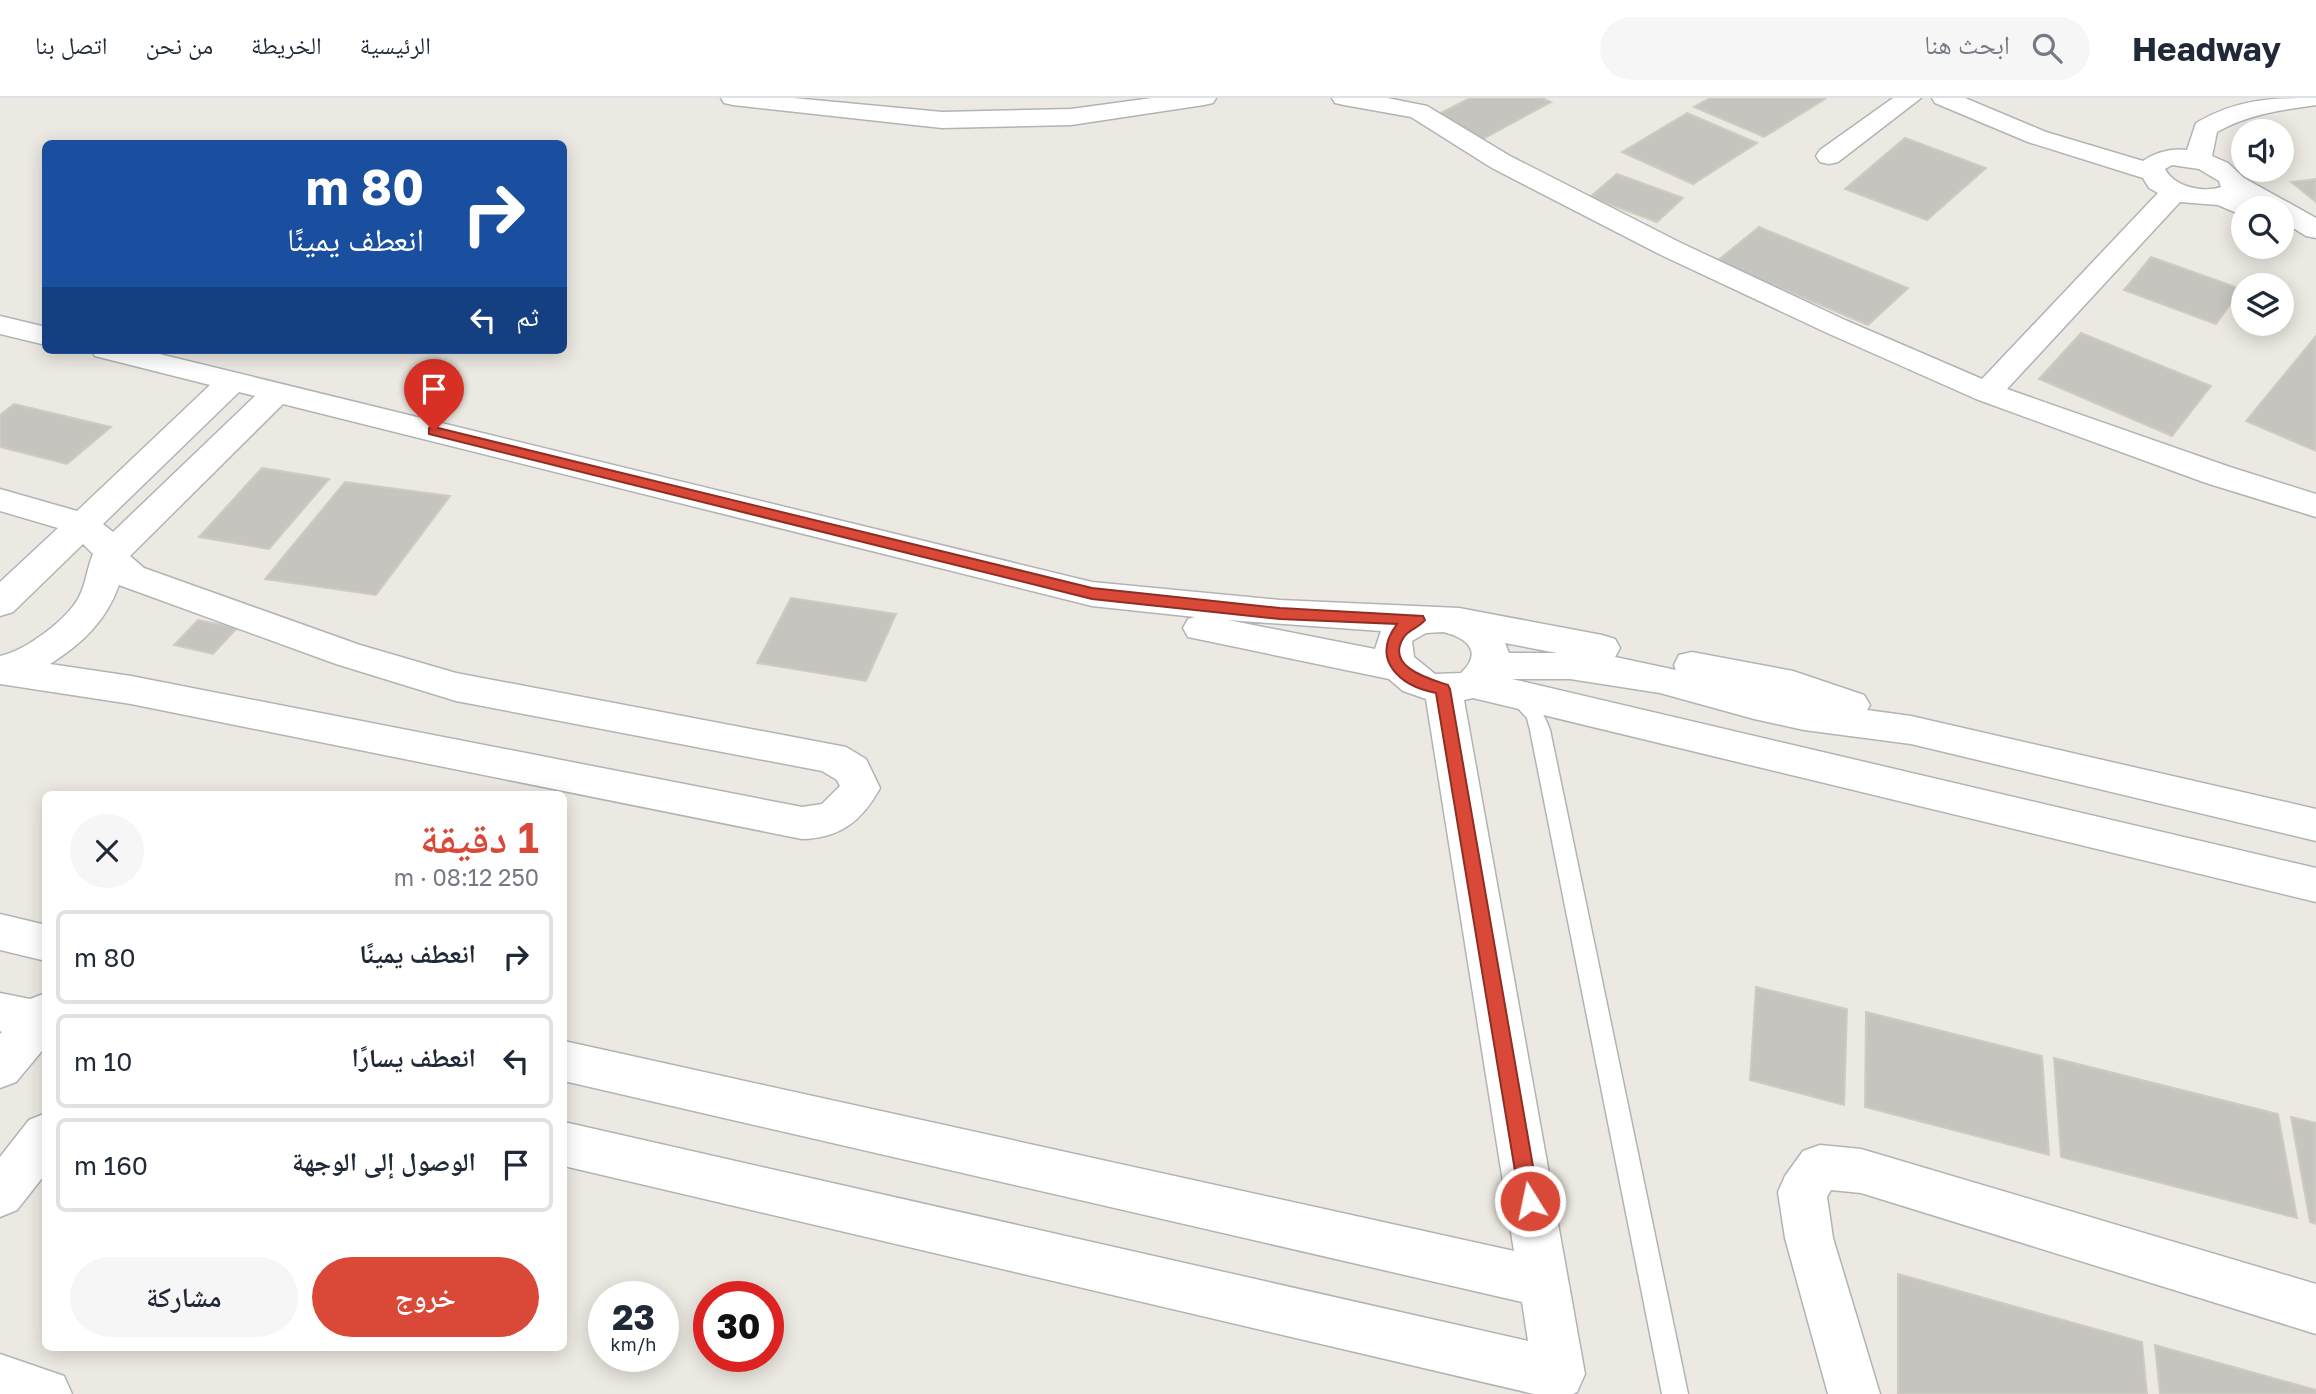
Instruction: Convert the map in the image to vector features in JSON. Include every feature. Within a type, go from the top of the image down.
[{"type":"street","points":[[733,98],[793,107],[942,120],[1071,117],[1205,98]]},
{"type":"street","points":[[1344,98],[1424,104],[1502,162],[1671,249],[1835,326],[1987,392],[2218,475],[2316,506]]},
{"type":"street","points":[[1829,156],[1909,98]]},
{"type":"street","points":[[1944,98],[2037,137],[2159,166],[2198,160],[2227,173],[2234,196]]},
{"type":"street","points":[[1984,98],[2159,166]]},
{"type":"street","points":[[2198,160],[2205,128],[2227,114],[2264,104],[2316,98]]},
{"type":"street","points":[[2159,166],[2158,182],[2175,191],[2189,196],[2231,196]]},
{"type":"street","points":[[1987,392],[2175,191]]},
{"type":"street","points":[[2294,217],[2316,230]]},
{"type":"street","points":[[2294,235],[2316,247]]},
{"type":"street","points":[[0,325],[42,334]]},
{"type":"street","points":[[122,354],[1092,594],[1280,613],[1418,620],[1435,617],[1454,620],[1793,685],[1871,712],[1911,730]]},
{"type":"street","points":[[0,603],[233,381]]},
{"type":"street","points":[[3,671],[43,651],[77,625],[93,605],[102,587],[109,556],[276,393]]},
{"type":"street","points":[[0,500],[82,524],[102,542],[119,568],[148,584],[200,599],[349,655],[456,687],[832,758],[852,770],[860,788],[842,814],[818,823],[802,823],[131,690],[3,671]]},
{"type":"street","points":[[1092,594],[1129,609],[1210,631],[1399,667]]},
{"type":"street","points":[[1418,620],[1403,628],[1394,639],[1393,653],[1399,667],[1410,678],[1425,685],[1480,683],[1570,666],[1615,671],[1660,679],[1804,716],[1911,730],[2316,825]]},
{"type":"street","points":[[567,1145],[1559,1374],[1543,1282],[1480,683],[1491,652],[1484,638],[1471,627],[1454,620]]},
{"type":"street","points":[[1480,683],[2316,885]]},
{"type":"street","points":[[0,932],[42,942]]},
{"type":"street","points":[[0,1069],[32,1017]]},
{"type":"street","points":[[567,1062],[1543,1282]]},
{"type":"street","points":[[0,1194],[42,1140]]},
{"type":"street","points":[[1854,1394],[1809,1238],[1802,1192],[1820,1167],[1861,1171],[2316,1308]]},
{"type":"street","points":[[0,1380],[46,1394]]},
{"type":"lane","points":[[1480,683],[1535,715],[1540,730],[1675,1394]]},
{"type":"building","points":[[1470,98],[1542,98],[1551,102],[1483,139],[1435,116]]},
{"type":"building","points":[[1710,98],[1825,99],[1764,137],[1694,107]]},
{"type":"building","points":[[1687,113],[1757,143],[1693,184],[1622,152]]},
{"type":"building","points":[[1905,138],[1986,168],[1927,220],[1845,189]]},
{"type":"building","points":[[1617,174],[1683,198],[1657,222],[1590,197]]},
{"type":"building","points":[[2316,179],[2316,202],[2291,182]]},
{"type":"building","points":[[1759,227],[1908,288],[1868,325],[1717,261]]},
{"type":"building","points":[[2151,257],[2231,285],[2231,303],[2216,324],[2124,290]]},
{"type":"building","points":[[2081,333],[2211,386],[2172,436],[2039,379]]},
{"type":"building","points":[[2316,336],[2316,451],[2246,421]]},
{"type":"building","points":[[14,404],[111,427],[67,464],[0,447],[0,415]]},
{"type":"building","points":[[262,468],[329,479],[269,549],[199,537]]},
{"type":"building","points":[[345,482],[450,496],[376,595],[265,579]]},
{"type":"building","points":[[791,598],[896,614],[866,681],[757,663]]},
{"type":"building","points":[[198,620],[237,628],[213,654],[174,645]]},
{"type":"building","points":[[1756,987],[1847,1009],[1844,1105],[1750,1080]]},
{"type":"building","points":[[1866,1012],[2042,1056],[2049,1155],[1865,1107]]},
{"type":"building","points":[[2054,1058],[2278,1114],[2297,1218],[2061,1157]]},
{"type":"building","points":[[2291,1117],[2316,1123],[2316,1224],[2310,1222]]},
{"type":"building","points":[[1898,1274],[2142,1342],[2147,1394],[1898,1394]]},
{"type":"building","points":[[2155,1345],[2316,1390],[2316,1394],[2160,1394]]},
{"type":"route","points":[[434,431],[1092,594],[1280,613],[1418,620],[1403,628],[1394,639],[1393,653],[1399,667],[1410,678],[1443,689],[1530,1201]]}]
